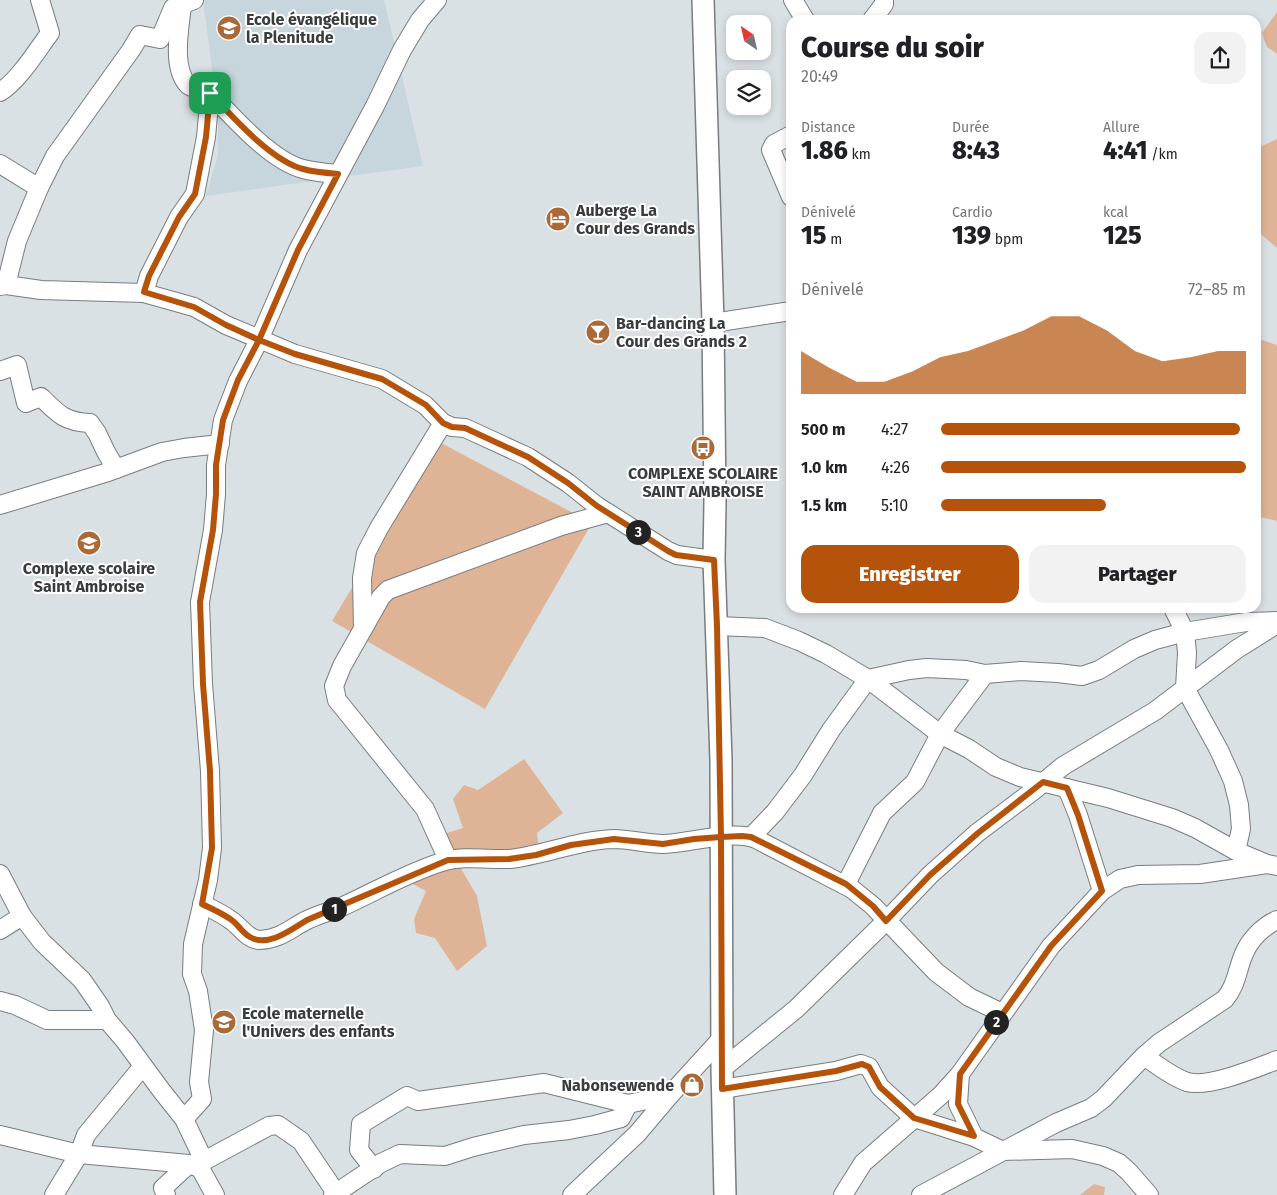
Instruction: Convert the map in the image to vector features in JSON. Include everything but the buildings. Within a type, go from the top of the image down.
[{"type":"street","points":[[0,92],[6,88],[34,56],[50,33],[40,0]]},
{"type":"street","points":[[184,1119],[202,1099],[199,1082],[204,1030],[198,990],[192,974],[192,944],[202,904],[212,848],[210,771],[203,684],[200,602],[213,530],[216,465],[223,420],[235,388],[259,340],[298,250],[375,106],[402,50],[420,20],[437,0]]},
{"type":"street","points":[[703,0],[713,323],[716,502],[714,560],[721,837],[721,1039],[725,1195]]},
{"type":"street","points":[[793,0],[802,15]]},
{"type":"street","points":[[876,15],[884,4],[884,0]]},
{"type":"street","points":[[179,3],[177,53],[182,75],[189,86],[210,93],[254,138],[275,154],[302,169],[338,174]]},
{"type":"street","points":[[179,3],[160,39],[140,35],[55,156],[39,188],[17,241],[3,285],[40,290],[144,292],[194,307],[226,325],[295,354],[382,379],[426,405],[443,423],[452,427],[465,428],[528,457],[608,512],[676,555],[714,560]]},
{"type":"street","points":[[144,292],[149,276],[179,217],[195,194],[206,137],[210,93]]},
{"type":"street","points":[[786,138],[774,144],[771,150],[786,186]]},
{"type":"street","points":[[0,164],[39,188]]},
{"type":"street","points":[[713,323],[786,312]]},
{"type":"street","points":[[0,371],[17,365],[26,402],[41,397],[59,415],[66,419],[90,423],[98,433],[116,469]]},
{"type":"street","points":[[363,628],[362,578],[366,553],[379,528],[443,423]]},
{"type":"street","points":[[0,506],[116,469],[162,452],[220,444]]},
{"type":"street","points":[[448,860],[425,809],[338,700],[334,686],[342,666],[363,628],[388,590],[561,526],[608,512]]},
{"type":"street","points":[[1176,613],[1185,632],[1187,653],[1185,688],[1219,750],[1233,781],[1239,804],[1241,829],[1236,851]]},
{"type":"street","points":[[751,837],[775,812],[803,775],[831,730],[868,679],[928,668],[966,670],[985,674],[1020,671],[1082,676],[1100,670],[1134,650],[1156,640],[1185,632],[1246,622],[1277,622]]},
{"type":"street","points":[[722,1079],[886,921],[936,869],[978,833],[1063,766],[1155,711],[1237,649],[1277,622]]},
{"type":"street","points":[[717,626],[765,628],[826,654],[868,679],[940,734],[970,749],[996,767],[1020,777],[1108,798],[1172,818],[1236,851],[1272,865]]},
{"type":"street","points":[[846,884],[882,813],[915,782],[940,734],[985,674]]},
{"type":"street","points":[[1067,788],[1078,815],[1102,891]]},
{"type":"street","points":[[202,904],[233,921],[249,937],[256,940],[267,939],[275,938],[307,920],[448,860],[509,859],[536,855],[571,845],[614,839],[663,844],[694,839],[751,837],[846,884],[873,906],[936,972],[978,1002],[1002,1014]]},
{"type":"street","points":[[843,1195],[863,1163],[941,1095],[960,1074],[1051,946],[1102,891],[1120,879],[1138,875],[1200,874],[1272,865]]},
{"type":"street","points":[[0,874],[22,916],[42,942],[82,980],[107,1020],[125,1040],[184,1119],[198,1164],[215,1195]]},
{"type":"street","points":[[0,930],[22,916]]},
{"type":"street","points":[[921,1195],[1056,1123],[1092,1108],[1144,1056],[1225,999],[1233,988],[1243,956],[1251,942],[1265,926],[1277,920]]},
{"type":"street","points":[[0,1000],[47,1020],[107,1020]]},
{"type":"street","points":[[572,1195],[636,1134],[721,1039]]},
{"type":"street","points":[[1144,1056],[1170,1074],[1195,1084],[1229,1077],[1277,1060]]},
{"type":"street","points":[[722,1079],[836,1071],[862,1064],[869,1067],[880,1087],[914,1118],[974,1136],[1003,1151],[1072,1149],[1103,1156],[1119,1163],[1149,1195]]},
{"type":"street","points":[[54,1195],[79,1154],[86,1135],[143,1066]]},
{"type":"street","points":[[960,1074],[958,1104],[974,1136]]},
{"type":"street","points":[[374,1169],[359,1150],[361,1124],[407,1096],[418,1101],[544,1083],[628,1104],[670,1094]]},
{"type":"street","points":[[166,1195],[163,1188],[198,1164],[269,1126],[278,1125],[301,1141],[336,1194],[400,1154],[445,1156],[473,1147],[524,1135],[595,1125],[621,1118],[628,1104]]},
{"type":"street","points":[[0,1135],[79,1154],[198,1164]]},
{"type":"shaded area","points":[[203,0],[384,0],[423,166],[206,196],[218,155],[218,115]]},
{"type":"shaded area","points":[[1277,12],[1277,54],[1267,47],[1262,33]]},
{"type":"shaded area","points":[[1277,139],[1277,248],[1261,234],[1261,144],[1262,146]]},
{"type":"shaded area","points":[[1261,340],[1277,345],[1277,521],[1261,517]]},
{"type":"shaded area","points":[[439,442],[592,523],[485,709],[332,621]]},
{"type":"shaded area","points":[[524,759],[563,813],[537,833],[539,849],[450,857],[441,835],[463,828],[453,799],[464,785],[478,790]]},
{"type":"shaded area","points":[[459,865],[477,896],[487,946],[457,971],[435,938],[416,933],[414,919],[426,891],[411,883],[428,872]]},
{"type":"shaded area","points":[[1094,1184],[1105,1187],[1104,1195],[1080,1195]]},
{"type":"place","name":"Ecole évangélique la Plenitude","points":[[229,28]]},
{"type":"place","name":"Auberge La Cour des Grands","points":[[558,219]]},
{"type":"place","name":"Bar-dancing La Cour des Grands 2","points":[[598,332]]},
{"type":"place","name":"COMPLEXE SCOLAIRE SAINT AMBROISE","points":[[703,448]]},
{"type":"place","name":"Complexe scolaire Saint Ambroise","points":[[89,543]]},
{"type":"place","name":"Ecole maternelle l'Univers des enfants","points":[[224,1022]]},
{"type":"place","name":"Nabonsewende","points":[[692,1085]]},
{"type":"route","points":[[210,93],[206,137],[195,194],[179,217],[149,276],[144,292],[194,307],[226,325],[259,340],[238,380],[223,420],[216,465],[213,530],[200,602],[203,684],[208,730],[212,814],[212,848],[208,880],[202,904],[233,921],[249,937],[256,940],[275,938],[307,920],[448,860],[509,859],[536,855],[571,845],[614,839],[663,844],[721,837],[722,1089],[836,1071],[862,1064],[869,1067],[880,1087],[914,1118],[974,1136],[958,1104],[960,1074],[1051,946],[1102,891],[1078,815],[1067,788],[1043,782],[1034,791],[978,833],[930,875],[886,921],[873,906],[846,884],[751,837],[721,837],[721,760],[714,560],[676,555],[668,551],[597,506],[568,483],[528,457],[465,428],[452,427],[443,423],[426,405],[382,379],[295,354],[259,340],[298,250],[338,174],[302,169],[275,154],[254,138],[210,93]]}]
